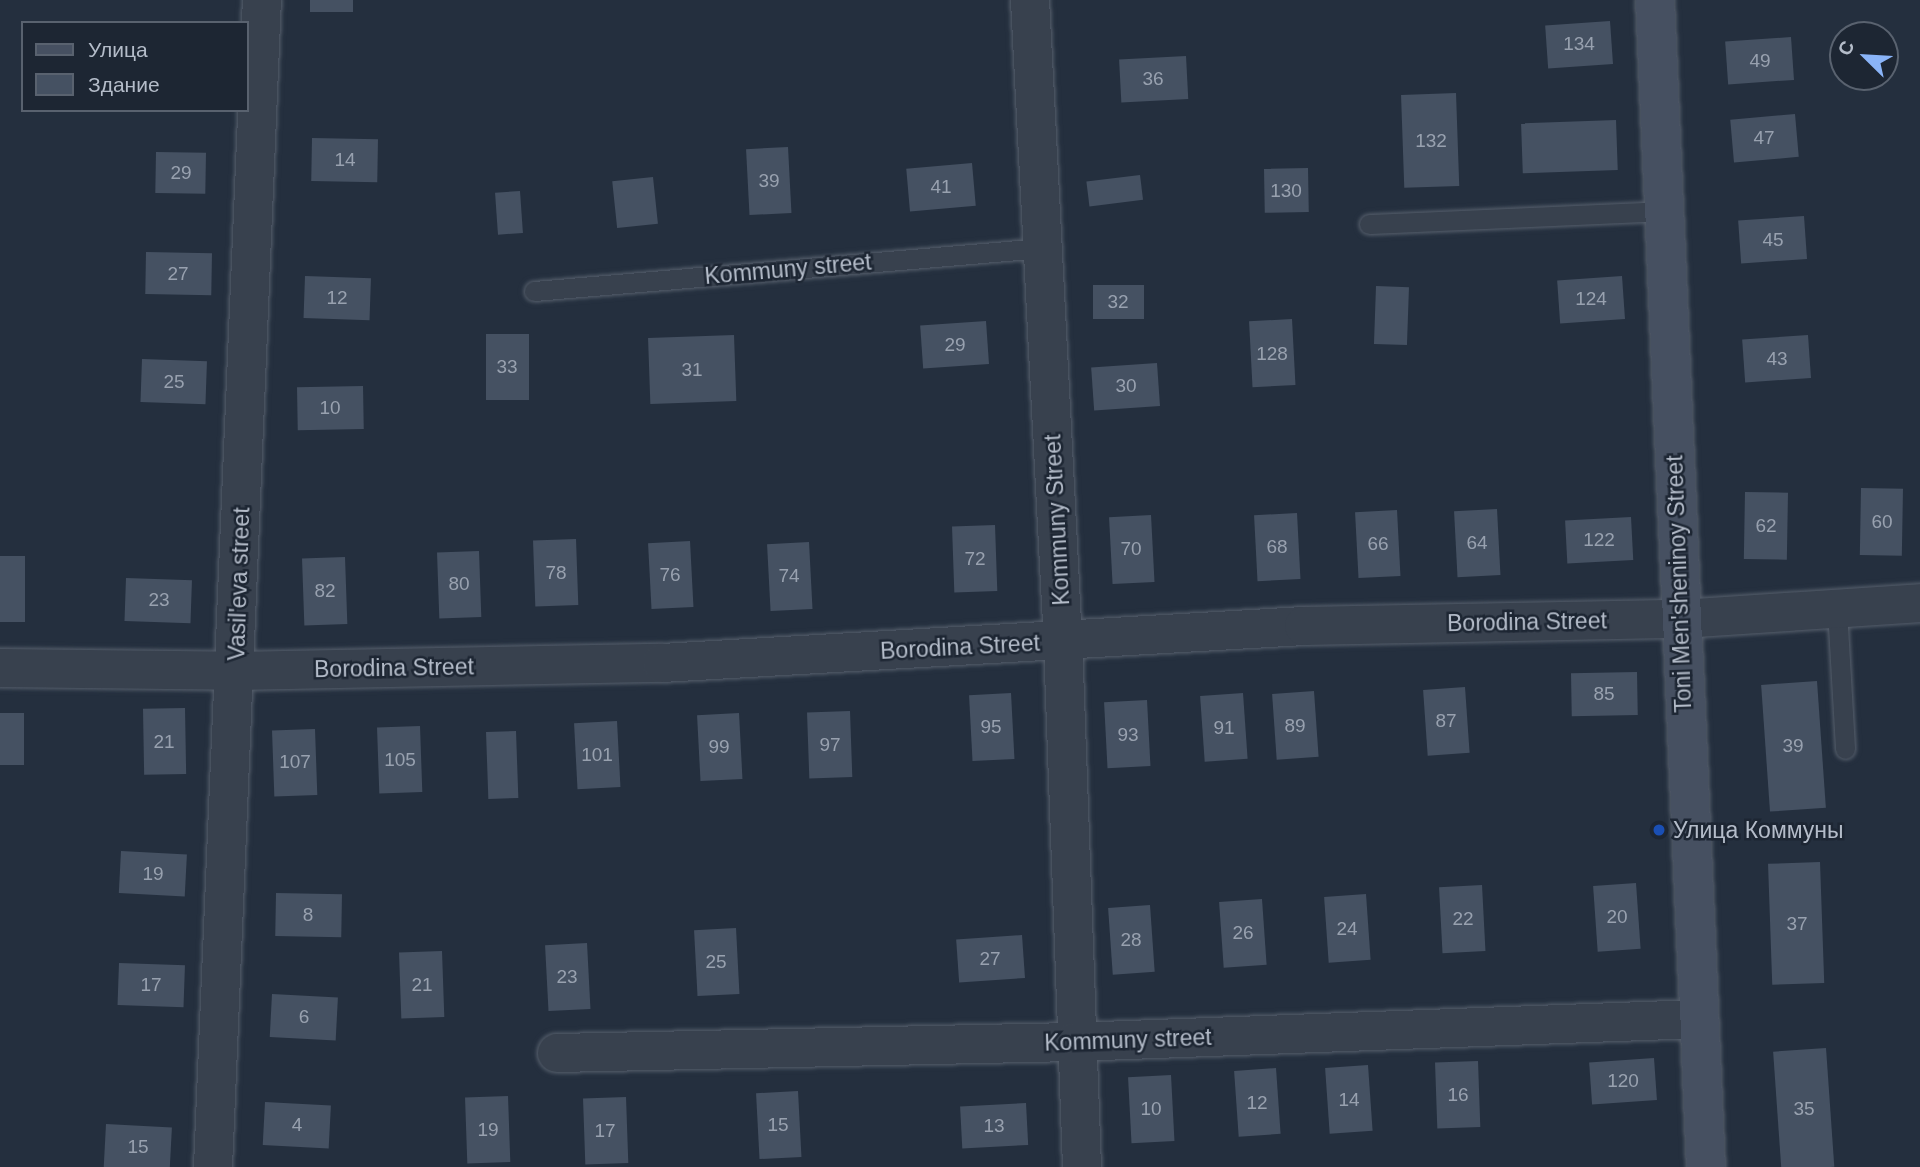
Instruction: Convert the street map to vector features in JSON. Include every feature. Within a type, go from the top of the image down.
[{"type":"street","name":"Vasil'eva street","points":[[213,1167],[262,0]]},
{"type":"street","name":"Kommuny Street","points":[[1030,0],[1063,642],[1074,1042],[1082,1167]]},
{"type":"street","name":"Toni Men'sheninoy Street","points":[[1655,0],[1706,1167]]},
{"type":"street","name":"Borodina Street","points":[[0,668],[235,671],[662,663],[1063,642],[1304,626],[1681,619],[1920,603]]},
{"type":"street","name":"Kommuny street","points":[[557,1053],[1074,1042],[1699,1019]]},
{"type":"lane","points":[[1369,224],[1663,211]]},
{"type":"lane","name":"Kommuny street","points":[[534,291],[1042,247]]},
{"type":"lane","points":[[1837,609],[1845,750]]},
{"type":"building","points":[[310,0],[353,0],[353,12],[310,12]]},
{"type":"building","points":[[1610,21],[1613,64],[1548,68],[1545,26]]},
{"type":"building","points":[[1791,37],[1794,80],[1728,84],[1725,42]]},
{"type":"building","points":[[1186,56],[1188,99],[1121,102],[1119,60]]},
{"type":"building","points":[[1456,93],[1459,186],[1404,188],[1401,95]]},
{"type":"building","points":[[1795,114],[1799,157],[1734,163],[1730,120]]},
{"type":"building","points":[[1616,120],[1618,170],[1523,173],[1521,123]]},
{"type":"building","points":[[312,138],[378,139],[377,182],[311,181]]},
{"type":"building","points":[[788,147],[791,213],[750,215],[746,149]]},
{"type":"building","points":[[156,152],[206,153],[205,194],[155,193]]},
{"type":"building","points":[[972,163],[976,206],[910,212],[906,169]]},
{"type":"building","points":[[1308,168],[1309,212],[1265,213],[1264,169]]},
{"type":"building","points":[[1140,175],[1143,200],[1089,206],[1086,182]]},
{"type":"building","points":[[653,177],[658,224],[617,228],[612,181]]},
{"type":"building","points":[[520,191],[523,233],[498,235],[495,193]]},
{"type":"building","points":[[1804,216],[1807,259],[1741,263],[1738,221]]},
{"type":"building","points":[[146,252],[212,253],[211,295],[145,294]]},
{"type":"building","points":[[305,276],[371,278],[369,320],[304,318]]},
{"type":"building","points":[[1622,276],[1625,319],[1560,323],[1557,281]]},
{"type":"building","points":[[1093,285],[1144,285],[1144,319],[1093,319]]},
{"type":"building","points":[[1376,286],[1409,287],[1407,345],[1374,344]]},
{"type":"building","points":[[1292,319],[1295,385],[1253,387],[1249,321]]},
{"type":"building","points":[[986,321],[989,364],[923,368],[920,326]]},
{"type":"building","points":[[486,334],[529,334],[529,400],[486,400]]},
{"type":"building","points":[[734,335],[736,401],[650,404],[648,338]]},
{"type":"building","points":[[1808,335],[1811,378],[1745,382],[1742,340]]},
{"type":"building","points":[[142,359],[207,361],[205,404],[140,402]]},
{"type":"building","points":[[1157,363],[1160,406],[1094,410],[1091,368]]},
{"type":"building","points":[[363,386],[364,429],[298,430],[297,387]]},
{"type":"building","points":[[1861,488],[1903,489],[1902,556],[1860,555]]},
{"type":"building","points":[[1745,492],[1788,493],[1787,560],[1744,559]]},
{"type":"building","points":[[1497,509],[1500,575],[1458,577],[1454,511]]},
{"type":"building","points":[[1397,510],[1400,576],[1359,578],[1355,512]]},
{"type":"building","points":[[1297,513],[1300,579],[1258,581],[1254,515]]},
{"type":"building","points":[[1151,515],[1155,582],[1113,584],[1109,517]]},
{"type":"building","points":[[1631,517],[1633,560],[1567,563],[1565,520]]},
{"type":"building","points":[[995,525],[997,591],[954,592],[952,527]]},
{"type":"building","points":[[576,539],[578,605],[535,606],[533,541]]},
{"type":"building","points":[[690,541],[693,607],[652,609],[648,543]]},
{"type":"building","points":[[809,542],[813,609],[771,611],[767,544]]},
{"type":"building","points":[[479,551],[481,617],[439,618],[437,552]]},
{"type":"building","points":[[0,556],[25,556],[25,622],[0,622]]},
{"type":"building","points":[[345,557],[347,624],[304,625],[302,559]]},
{"type":"building","points":[[126,578],[192,580],[190,623],[124,621]]},
{"type":"building","points":[[1637,672],[1638,715],[1572,716],[1571,673]]},
{"type":"building","points":[[1817,681],[1826,808],[1770,812],[1761,685]]},
{"type":"building","points":[[1465,687],[1470,753],[1428,756],[1423,690]]},
{"type":"building","points":[[1314,691],[1319,757],[1277,760],[1272,694]]},
{"type":"building","points":[[1011,693],[1014,759],[973,761],[969,695]]},
{"type":"building","points":[[1243,693],[1248,759],[1205,762],[1200,696]]},
{"type":"building","points":[[1147,700],[1150,766],[1108,768],[1104,702]]},
{"type":"building","points":[[185,708],[186,774],[144,775],[143,709]]},
{"type":"building","points":[[850,711],[852,777],[809,778],[807,713]]},
{"type":"building","points":[[0,713],[24,713],[24,765],[0,765]]},
{"type":"building","points":[[739,713],[742,779],[701,781],[697,715]]},
{"type":"building","points":[[617,721],[620,787],[578,789],[574,723]]},
{"type":"building","points":[[420,726],[422,792],[379,793],[377,728]]},
{"type":"building","points":[[315,729],[317,795],[274,796],[272,731]]},
{"type":"building","points":[[516,731],[518,798],[488,799],[486,732]]},
{"type":"building","points":[[121,851],[187,854],[185,896],[119,893]]},
{"type":"building","points":[[1820,862],[1824,983],[1772,985],[1768,864]]},
{"type":"building","points":[[1636,883],[1641,949],[1598,952],[1593,886]]},
{"type":"building","points":[[1482,885],[1485,951],[1443,953],[1439,887]]},
{"type":"building","points":[[276,893],[342,894],[341,937],[275,936]]},
{"type":"building","points":[[1366,894],[1371,960],[1329,963],[1324,897]]},
{"type":"building","points":[[1262,899],[1267,965],[1224,968],[1219,902]]},
{"type":"building","points":[[1150,905],[1155,972],[1113,975],[1108,908]]},
{"type":"building","points":[[736,928],[739,994],[698,996],[694,930]]},
{"type":"building","points":[[1022,935],[1025,978],[959,982],[956,940]]},
{"type":"building","points":[[587,943],[590,1009],[549,1011],[545,945]]},
{"type":"building","points":[[442,951],[444,1017],[401,1018],[399,953]]},
{"type":"building","points":[[119,963],[185,965],[183,1007],[118,1005]]},
{"type":"building","points":[[272,994],[338,997],[336,1040],[270,1037]]},
{"type":"building","points":[[1826,1048],[1834,1167],[1781,1167],[1773,1052]]},
{"type":"building","points":[[1654,1058],[1657,1100],[1592,1104],[1589,1063]]},
{"type":"building","points":[[1478,1061],[1480,1127],[1437,1128],[1435,1063]]},
{"type":"building","points":[[1368,1065],[1373,1131],[1330,1134],[1325,1068]]},
{"type":"building","points":[[1276,1068],[1281,1134],[1239,1137],[1234,1071]]},
{"type":"building","points":[[1171,1075],[1174,1141],[1132,1143],[1128,1077]]},
{"type":"building","points":[[798,1091],[801,1157],[760,1159],[756,1093]]},
{"type":"building","points":[[508,1096],[510,1162],[467,1163],[465,1098]]},
{"type":"building","points":[[626,1097],[628,1163],[585,1164],[583,1099]]},
{"type":"building","points":[[265,1102],[331,1105],[329,1148],[263,1145]]},
{"type":"building","points":[[1026,1103],[1028,1145],[962,1148],[960,1106]]},
{"type":"building","points":[[106,1124],[172,1127],[170,1167],[104,1167]]},
{"type":"place","name":"Улица Коммуны","points":[[1659,830]]}]
